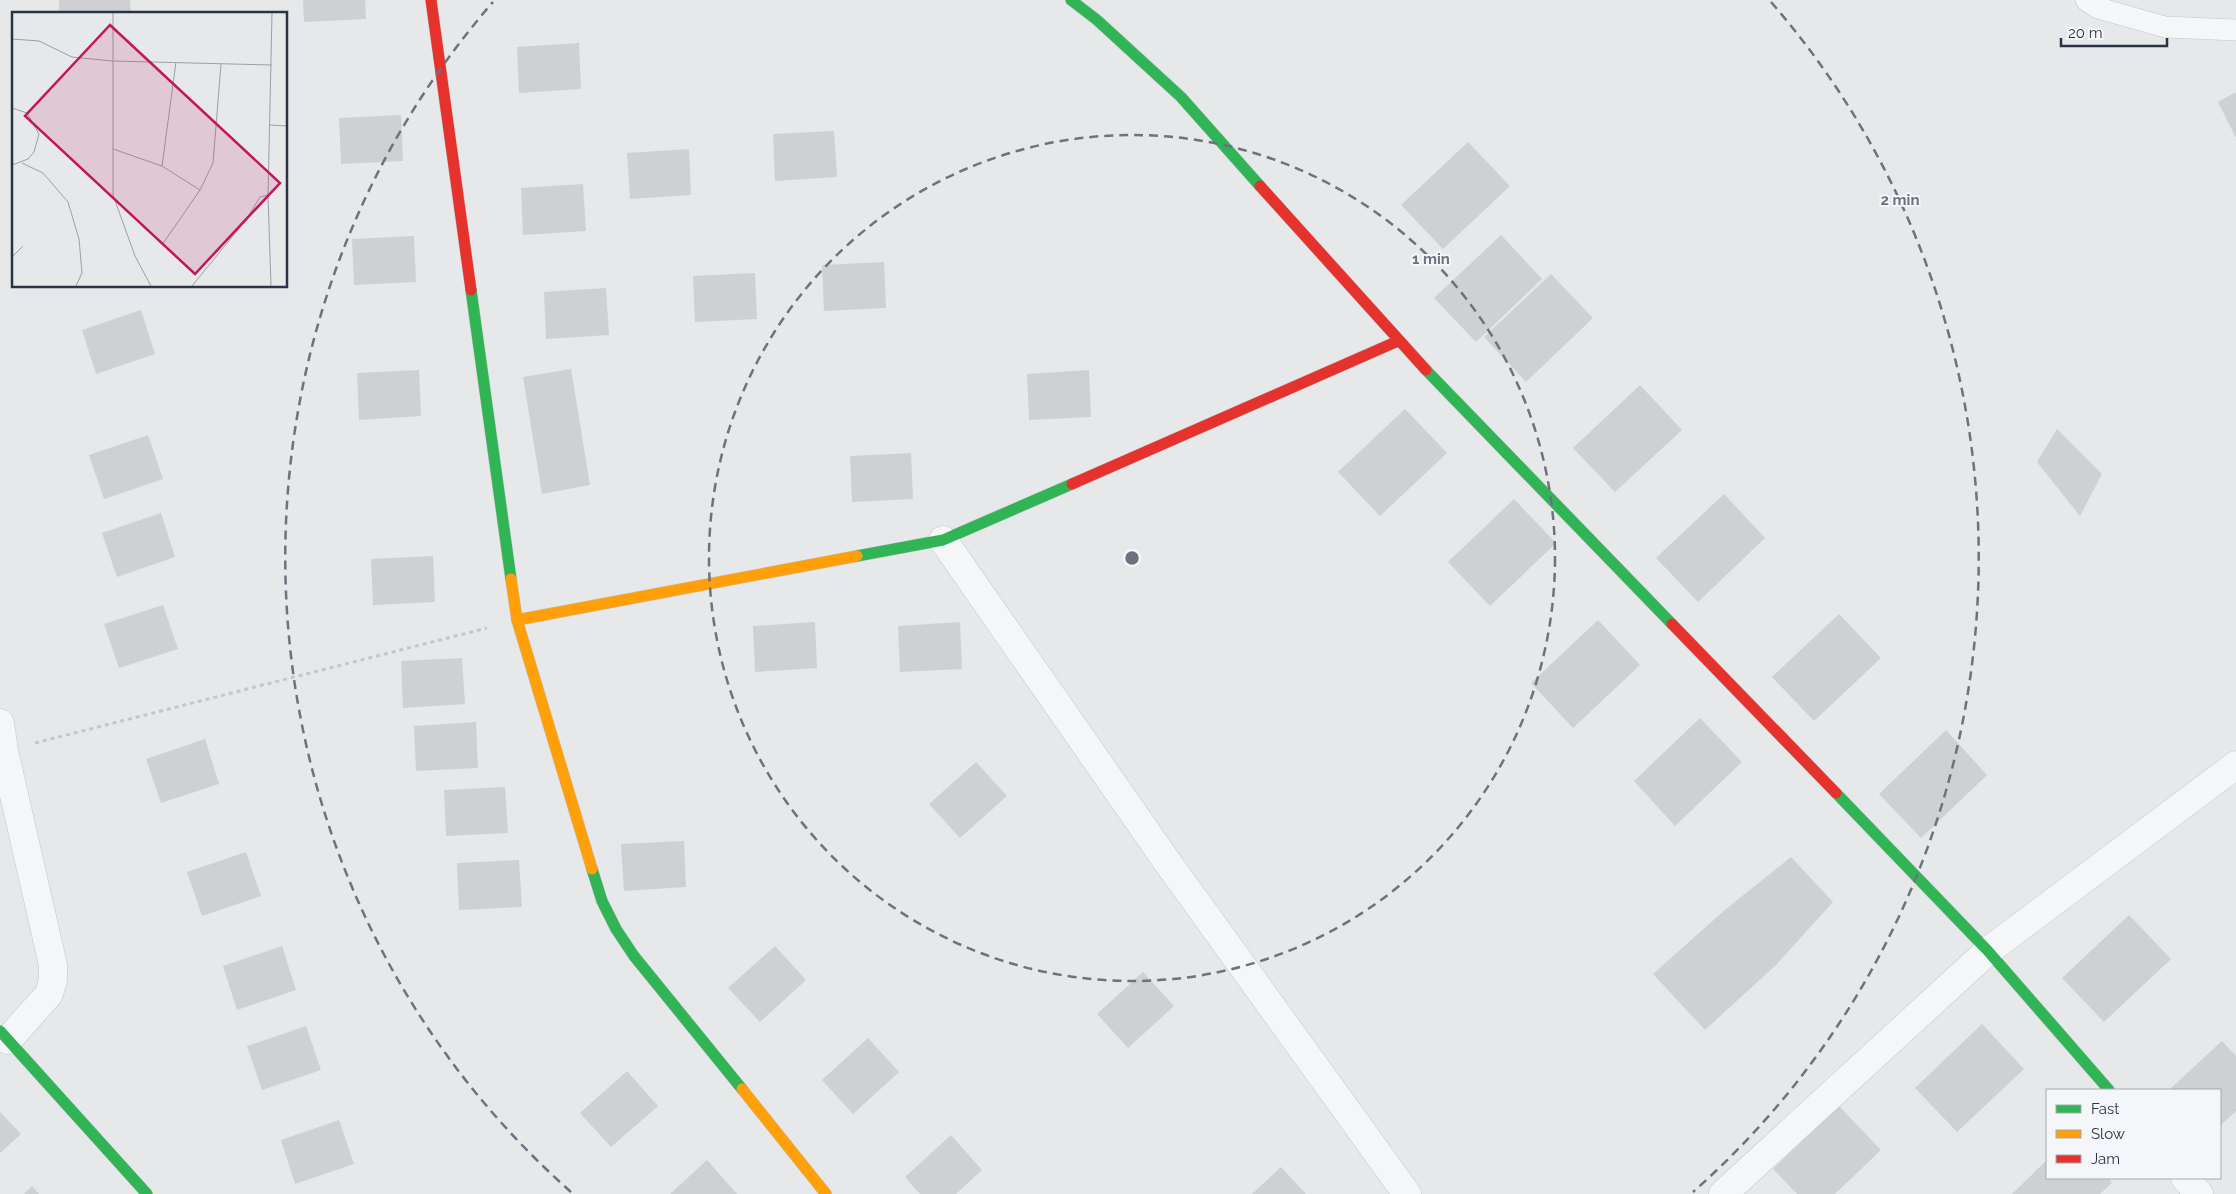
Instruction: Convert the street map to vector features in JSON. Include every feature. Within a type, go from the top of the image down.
[{"type":"street","points":[[431,0],[516,620],[602,901],[616,929],[634,956],[826,1194]]},
{"type":"street","points":[[1071,0],[1104,26],[1181,97],[1398,341],[1988,951],[2108,1089]]},
{"type":"street","points":[[516,620],[943,540],[1398,341]]},
{"type":"street","points":[[943,540],[1168,862],[1407,1194]]},
{"type":"street","points":[[0,723],[4,751],[52,965],[53,980],[49,994],[4,1036],[147,1194]]},
{"type":"street","points":[[1722,1194],[1988,951],[2236,765]]},
{"type":"street","points":[[2186,1179],[2199,1194]]},
{"type":"lane","points":[[2086,0],[2098,8],[2165,27],[2236,30]]},
{"type":"path","points":[[4,751],[516,620]]},
{"type":"building","points":[[59,0],[130,0],[131,12],[59,12]]},
{"type":"building","points":[[303,0],[365,0],[366,19],[304,22]]},
{"type":"building","points":[[579,43],[581,89],[519,93],[517,47]]},
{"type":"building","points":[[2236,92],[2236,138],[2218,102]]},
{"type":"building","points":[[401,115],[403,161],[341,164],[339,118]]},
{"type":"building","points":[[834,131],[837,177],[775,181],[773,134]]},
{"type":"building","points":[[1468,142],[1510,186],[1443,249],[1401,205]]},
{"type":"building","points":[[689,149],[691,195],[630,199],[627,153]]},
{"type":"building","points":[[583,184],[586,231],[523,235],[521,188]]},
{"type":"building","points":[[1501,235],[1542,279],[1476,342],[1434,298]]},
{"type":"building","points":[[414,236],[416,282],[354,285],[352,239]]},
{"type":"building","points":[[884,262],[886,308],[824,311],[822,265]]},
{"type":"building","points":[[755,273],[757,319],[695,322],[693,276]]},
{"type":"building","points":[[1551,274],[1593,318],[1526,382],[1484,337]]},
{"type":"building","points":[[606,288],[609,335],[546,339],[544,292]]},
{"type":"building","points":[[141,310],[155,354],[96,374],[82,330]]},
{"type":"building","points":[[571,369],[590,485],[542,494],[523,377]]},
{"type":"building","points":[[419,370],[421,416],[359,420],[357,373]]},
{"type":"building","points":[[1089,370],[1091,417],[1029,420],[1027,374]]},
{"type":"building","points":[[1640,385],[1682,430],[1615,492],[1573,448]]},
{"type":"building","points":[[1405,409],[1447,453],[1380,516],[1338,472]]},
{"type":"building","points":[[2057,429],[2102,474],[2080,516],[2037,462]]},
{"type":"building","points":[[148,435],[163,479],[104,499],[89,455]]},
{"type":"building","points":[[911,453],[913,499],[852,502],[850,456]]},
{"type":"building","points":[[1724,494],[1765,538],[1698,602],[1656,558]]},
{"type":"building","points":[[1514,499],[1556,543],[1490,606],[1448,562]]},
{"type":"building","points":[[161,513],[175,557],[117,577],[102,533]]},
{"type":"building","points":[[433,556],[435,602],[373,605],[371,559]]},
{"type":"building","points":[[163,605],[178,649],[119,668],[104,624]]},
{"type":"building","points":[[1839,614],[1881,658],[1814,721],[1772,677]]},
{"type":"building","points":[[1598,620],[1640,665],[1573,728],[1531,683]]},
{"type":"building","points":[[815,622],[817,668],[755,672],[753,626]]},
{"type":"building","points":[[960,622],[962,669],[900,672],[898,626]]},
{"type":"building","points":[[462,658],[465,704],[403,708],[401,661]]},
{"type":"building","points":[[1700,718],[1742,762],[1675,826],[1634,781]]},
{"type":"building","points":[[476,722],[478,768],[416,771],[414,726]]},
{"type":"building","points":[[1946,730],[1987,775],[1921,838],[1879,794]]},
{"type":"building","points":[[205,739],[219,784],[161,803],[146,759]]},
{"type":"building","points":[[976,762],[1007,796],[960,838],[929,804]]},
{"type":"building","points":[[505,787],[508,833],[446,836],[444,790]]},
{"type":"building","points":[[684,841],[686,887],[624,891],[621,844]]},
{"type":"building","points":[[246,852],[261,896],[202,916],[187,872]]},
{"type":"building","points":[[1791,857],[1833,902],[1776,965],[1705,1030],[1653,974],[1726,909]]},
{"type":"building","points":[[519,860],[522,907],[459,910],[457,863]]},
{"type":"building","points":[[2129,915],[2171,959],[2104,1022],[2062,978]]},
{"type":"building","points":[[282,946],[296,990],[237,1010],[223,966]]},
{"type":"building","points":[[775,946],[806,980],[760,1022],[728,988]]},
{"type":"building","points":[[1143,972],[1174,1006],[1128,1048],[1097,1014]]},
{"type":"building","points":[[1982,1024],[2024,1069],[1957,1132],[1915,1088]]},
{"type":"building","points":[[306,1026],[321,1070],[262,1090],[247,1046]]},
{"type":"building","points":[[868,1038],[899,1072],[853,1114],[822,1080]]},
{"type":"building","points":[[2222,1041],[2236,1056],[2236,1111],[2221,1125],[2221,1089],[2170,1089]]},
{"type":"building","points":[[627,1071],[658,1106],[611,1147],[580,1113]]},
{"type":"building","points":[[1839,1106],[1881,1150],[1835,1194],[1797,1194],[1773,1169]]},
{"type":"building","points":[[0,1112],[21,1134],[0,1153]]},
{"type":"building","points":[[339,1120],[354,1164],[295,1184],[281,1140]]},
{"type":"building","points":[[951,1135],[982,1170],[956,1194],[920,1194],[905,1177]]},
{"type":"building","points":[[707,1160],[737,1194],[670,1194]]},
{"type":"building","points":[[2046,1161],[2046,1179],[2109,1179],[2112,1183],[2100,1194],[2012,1194]]},
{"type":"building","points":[[1281,1167],[1306,1194],[1252,1194]]},
{"type":"building","points":[[32,1186],[39,1194],[24,1194]]},
{"type":"traffic: fast","points":[[1071,0],[1097,20],[1181,97],[1260,186]]},
{"type":"traffic: fast","points":[[471,290],[511,579]]},
{"type":"traffic: fast","points":[[1426,370],[1672,624]]},
{"type":"traffic: fast","points":[[857,556],[943,540],[1072,484]]},
{"type":"traffic: fast","points":[[1836,793],[1988,951],[2108,1089]]},
{"type":"traffic: fast","points":[[592,869],[602,901],[616,929],[634,956],[742,1089]]},
{"type":"traffic: fast","points":[[0,1031],[147,1194]]},
{"type":"traffic: slow","points":[[517,620],[857,556]]},
{"type":"traffic: slow","points":[[511,579],[517,620],[592,869]]},
{"type":"traffic: slow","points":[[742,1089],[826,1194]]},
{"type":"traffic: jam","points":[[431,0],[471,290]]},
{"type":"traffic: jam","points":[[1260,186],[1426,370]]},
{"type":"traffic: jam","points":[[1072,484],[1398,341]]},
{"type":"traffic: jam","points":[[1672,624],[1836,793]]}]
